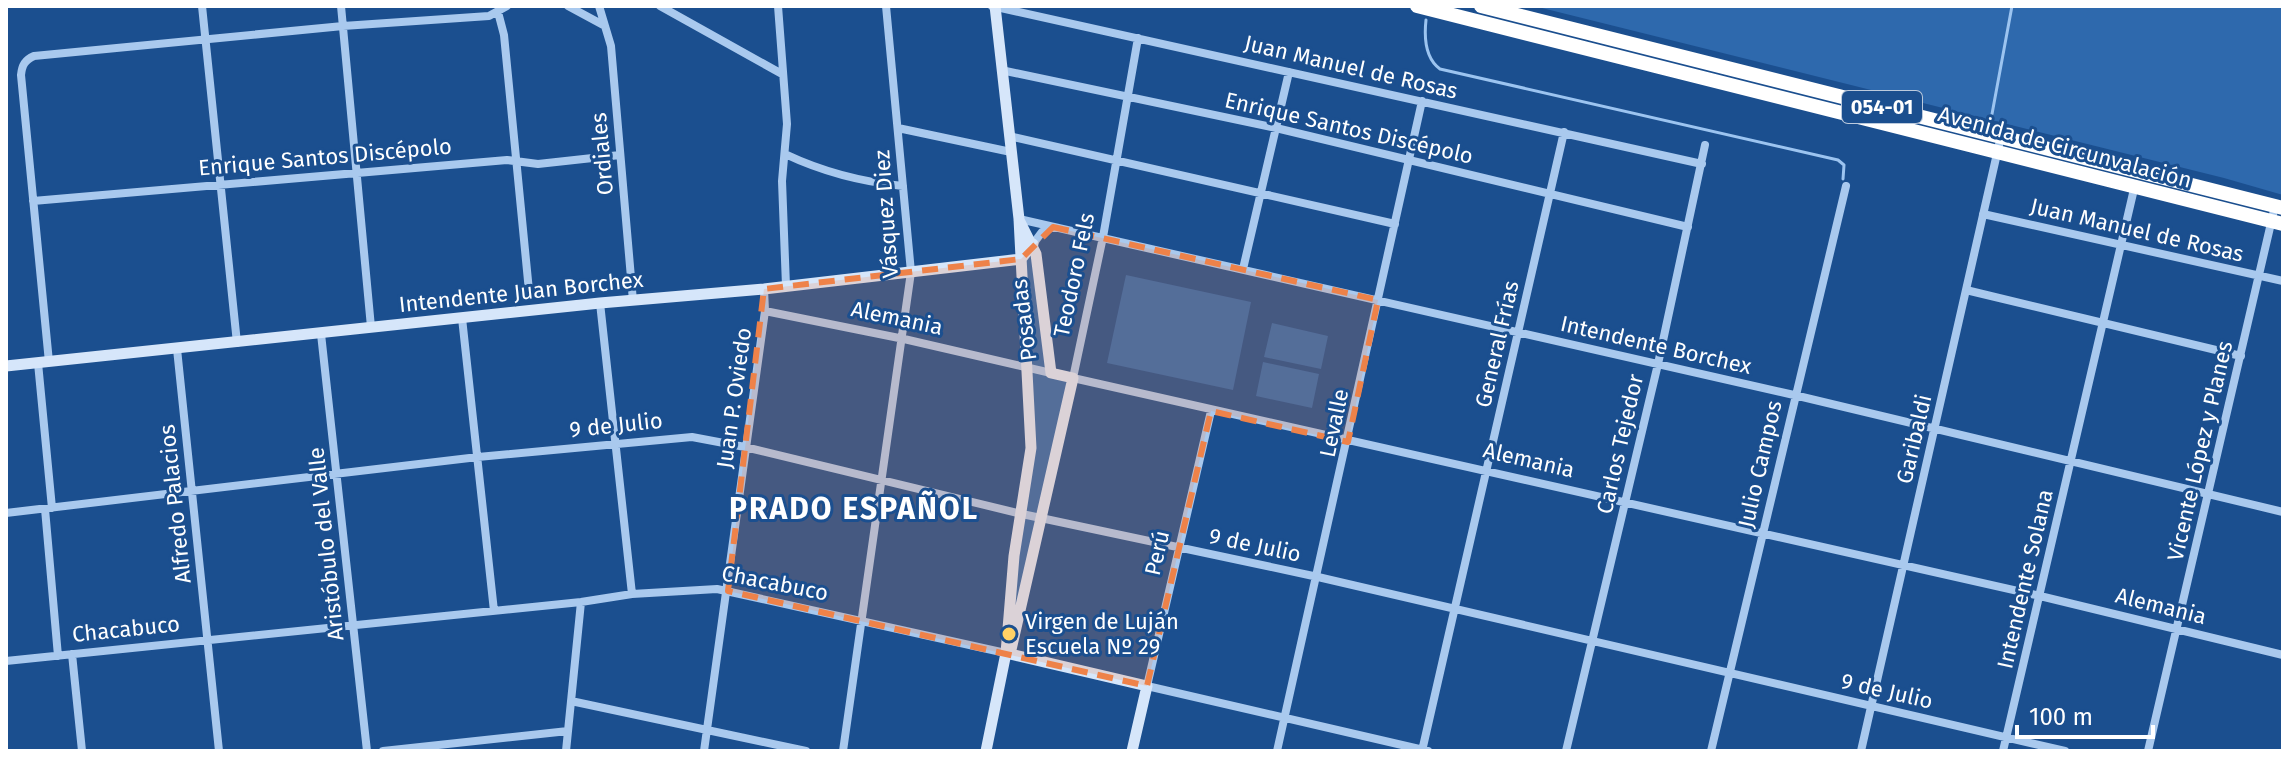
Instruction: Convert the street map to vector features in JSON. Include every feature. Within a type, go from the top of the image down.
[{"type":"highway","name":"Avenida de Circunvalación","points":[[1417,6],[2277,223]]},
{"type":"highway","name":"Avenida de Circunvalación","points":[[1481,6],[2279,207]]},
{"type":"main road","points":[[994,6],[1019,219],[1031,448],[1014,556],[1008,653]]},
{"type":"main road","name":"Posadas","points":[[1019,219],[1033,244],[1051,373]]},
{"type":"main road","points":[[1021,259],[1033,244]]},
{"type":"main road","name":"Intendente Juan Borchex","points":[[6,366],[600,303],[764,289],[1021,259]]},
{"type":"main road","name":"Alemania","points":[[1051,373],[1073,378]]},
{"type":"main road","name":"Teodoro Fels","points":[[1040,518],[1073,378]]},
{"type":"main road","points":[[986,751],[1040,518]]},
{"type":"main road","name":"Chacabuco","points":[[1008,653],[1147,686]]},
{"type":"main road","name":"Perú","points":[[1132,751],[1147,686]]},
{"type":"street","points":[[202,6],[237,343]]},
{"type":"street","points":[[341,6],[371,327]]},
{"type":"street","points":[[58,656],[48,508],[43,362],[22,66],[34,56],[343,26],[489,16],[507,6]]},
{"type":"street","points":[[568,6],[605,26]]},
{"type":"street","name":"Ordiales","points":[[599,6],[611,46],[633,301]]},
{"type":"street","points":[[660,6],[782,74]]},
{"type":"street","points":[[778,6],[787,124],[782,201],[786,286]]},
{"type":"street","name":"Vásquez Diez","points":[[843,751],[904,339],[911,272],[886,6]]},
{"type":"street","name":"Juan Manuel de Rosas","points":[[994,6],[1702,164]]},
{"type":"street","points":[[498,12],[504,35],[529,291]]},
{"type":"street","name":"Teodoro Fels","points":[[1073,378],[1103,237],[1138,38]]},
{"type":"street","name":"Enrique Santos Discépolo","points":[[1001,70],[1276,128],[1688,227]]},
{"type":"street","points":[[1243,269],[1289,72]]},
{"type":"street","name":"Levalle","points":[[1277,751],[1422,101]]},
{"type":"street","points":[[898,128],[1011,152]]},
{"type":"street","name":"General Frías","points":[[1424,751],[1564,132]]},
{"type":"street","points":[[1009,136],[1395,224]]},
{"type":"street","name":"Garibaldi","points":[[1861,751],[2001,136]]},
{"type":"street","name":"Carlos Tejedor","points":[[1566,751],[1658,364],[1705,145]]},
{"type":"street","points":[[785,154],[809,166],[846,177],[903,186]]},
{"type":"street","name":"Enrique Santos Discépolo","points":[[33,201],[357,173],[516,161],[538,164],[620,155]]},
{"type":"street","name":"Julio Campos","points":[[1711,751],[1846,186]]},
{"type":"street","name":"Intendente Solana","points":[[2003,751],[2134,189]]},
{"type":"street","name":"Vicente López y Planes","points":[[2148,751],[2259,276],[2277,223],[2279,207]]},
{"type":"street","name":"Juan Manuel de Rosas","points":[[1983,214],[2283,281]]},
{"type":"street","name":"Intendente Borchex","points":[[1019,219],[1794,395],[2283,512]]},
{"type":"street","points":[[1033,244],[1042,232],[1053,227]]},
{"type":"street","name":"Juan P. Oviedo","points":[[704,751],[765,311],[764,289]]},
{"type":"street","points":[[1966,290],[2241,356]]},
{"type":"street","points":[[600,303],[632,594]]},
{"type":"street","name":"Alemania","points":[[765,311],[1051,373]]},
{"type":"street","points":[[462,318],[494,611]]},
{"type":"street","name":"Aristóbulo del Valle","points":[[321,334],[367,751]]},
{"type":"street","name":"Alfredo Palacios","points":[[177,349],[219,751]]},
{"type":"street","name":"Alemania","points":[[1073,378],[2040,596],[2283,655]]},
{"type":"street","name":"Perú","points":[[1147,686],[1211,411]]},
{"type":"street","name":"9 de Julio","points":[[6,513],[478,457],[692,437],[1022,514],[1318,577],[2065,751]]},
{"type":"street","name":"Chacabuco","points":[[6,661],[581,602],[632,594],[728,591],[1008,653]]},
{"type":"street","points":[[566,751],[581,602]]},
{"type":"street","points":[[72,654],[82,751]]},
{"type":"street","name":"Chacabuco","points":[[1147,686],[1424,751]]},
{"type":"street","points":[[571,701],[806,751]]},
{"type":"street","points":[[383,751],[568,731]]},
{"type":"highlighted area","points":[[1053,227],[1378,300],[1348,442],[1211,411],[1147,686],[728,591],[764,289],[1021,259]]},
{"type":"shaded area","points":[[1534,6],[2283,6],[2283,195],[2224,178]]},
{"type":"shaded area","points":[[1033,244],[1050,372],[1073,378],[1015,629],[1014,556],[1031,448],[1021,259]]},
{"type":"shaded area","points":[[1126,275],[1251,302],[1233,390],[1107,363]]},
{"type":"shaded area","points":[[1272,323],[1328,336],[1321,369],[1264,357]]},
{"type":"shaded area","points":[[1263,362],[1319,374],[1312,408],[1256,396]]},
{"type":"waterway","points":[[1992,114],[2012,6]]},
{"type":"waterway","points":[[1426,20],[1427,47],[1431,59],[1440,69],[1838,160],[1844,165],[1843,179]]},
{"type":"place","name":"Virgen de Luján Escuela Nº 29","points":[[1009,634]]},
{"type":"district","name":"PRADO ESPAÑOL","points":[[854,509]]}]
